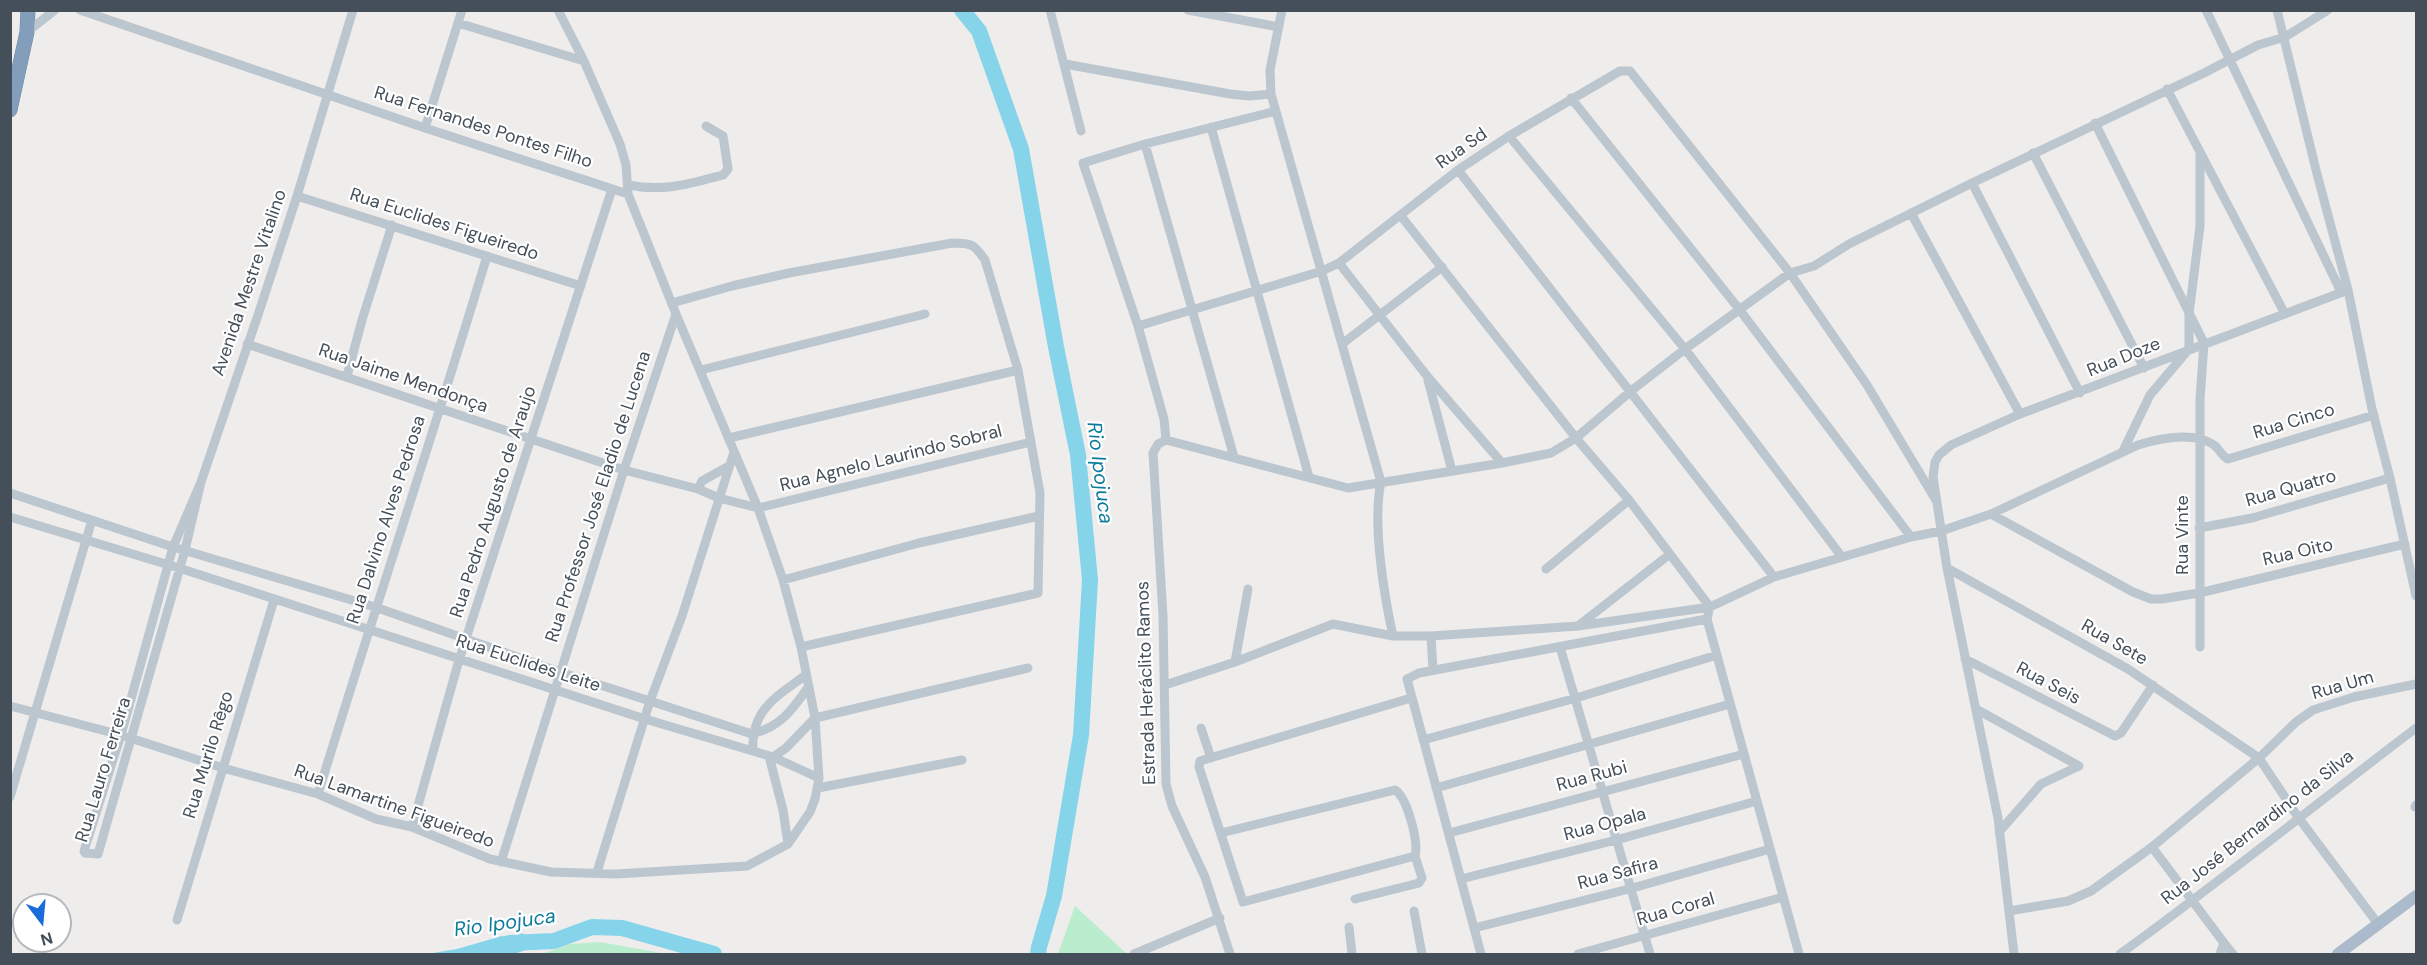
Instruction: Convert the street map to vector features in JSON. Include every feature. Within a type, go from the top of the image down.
[{"type":"highway","points":[[10,110],[27,32],[28,10]]},
{"type":"main road","points":[[2338,954],[2416,896]]},
{"type":"street","points":[[27,32],[55,10]]},
{"type":"street","name":"Rua Fernandes Pontes Filho","points":[[80,10],[328,93],[424,128],[612,189],[671,188],[723,175],[728,169],[723,136],[706,126]]},
{"type":"street","name":"Avenida Mestre Vitalino","points":[[173,547],[201,482],[297,196],[353,10]]},
{"type":"street","points":[[424,128],[462,10]]},
{"type":"street","points":[[558,10],[584,61],[620,144],[626,165],[628,189],[676,314],[758,508],[783,580],[801,647],[816,718],[818,783],[810,812],[788,844]]},
{"type":"street","points":[[1050,10],[1081,131]]},
{"type":"street","points":[[1188,10],[1279,27]]},
{"type":"street","points":[[1282,10],[1270,70],[1270,94],[1381,482],[1378,512],[1384,586],[1393,636]]},
{"type":"street","points":[[2206,10],[2228,60],[2344,291]]},
{"type":"street","points":[[2277,10],[2390,478],[2416,596]]},
{"type":"street","points":[[1276,111],[1145,144],[1083,163],[1138,326],[1164,418],[1166,440],[1348,488],[1551,453],[1576,438],[1685,349],[1790,273],[1814,266],[1849,244],[1911,213],[2258,45],[2285,37],[2328,10]]},
{"type":"street","points":[[458,23],[584,61]]},
{"type":"street","points":[[1065,64],[1230,94],[1249,96],[1270,94]]},
{"type":"street","name":"Rua Sd","points":[[1138,326],[1322,272],[1340,263],[1458,170],[1571,98],[1620,71],[1630,71],[1790,273]]},
{"type":"street","points":[[2167,89],[2285,314]]},
{"type":"street","points":[[1571,98],[1739,309],[1911,537]]},
{"type":"street","points":[[2095,123],[2204,343]]},
{"type":"street","points":[[1211,127],[1309,477]]},
{"type":"street","points":[[1509,136],[1685,349],[1842,556]]},
{"type":"street","points":[[1145,144],[1234,457]]},
{"type":"street","points":[[2033,153],[2144,368]]},
{"type":"street","points":[[2123,452],[2150,395],[2189,350],[2189,314],[2200,226],[2200,153]]},
{"type":"street","points":[[1458,170],[1774,577]]},
{"type":"street","points":[[1972,183],[2080,393]]},
{"type":"street","name":"Rua Pedro Augusto de Araujo","points":[[412,827],[459,660],[612,189]]},
{"type":"street","name":"Rua Euclides Figueiredo","points":[[297,196],[581,285]]},
{"type":"street","points":[[1911,213],[2020,414]]},
{"type":"street","points":[[1401,216],[1576,438],[1629,500],[1710,607]]},
{"type":"street","points":[[347,376],[392,225]]},
{"type":"street","points":[[672,303],[732,285],[932,247],[970,243],[978,249],[985,260],[1018,370],[1040,493],[1038,593],[801,647]]},
{"type":"street","name":"Rua Dalvino Alves Pedrosa","points":[[318,794],[375,607],[441,410],[487,256]]},
{"type":"street","points":[[1340,263],[1427,376],[1502,463]]},
{"type":"street","points":[[1342,344],[1442,267]]},
{"type":"street","points":[[1790,273],[1867,385],[1937,502],[1947,568],[1999,832],[2014,954]]},
{"type":"street","name":"Rua Doze","points":[[1937,502],[1933,477],[1935,462],[1939,455],[1951,445],[2020,414],[2344,291]]},
{"type":"street","name":"Rua Professor José Eladio de Lucena","points":[[501,862],[624,470],[676,314]]},
{"type":"street","points":[[701,370],[925,314]]},
{"type":"street","name":"Rua Vinte","points":[[2200,647],[2200,399],[2204,343]]},
{"type":"street","name":"Rua Jaime Mendonça","points":[[247,344],[624,470],[698,489],[719,498],[758,508]]},
{"type":"street","points":[[729,438],[1018,370]]},
{"type":"street","points":[[1427,376],[1452,471]]},
{"type":"street","name":"Rua Cinco","points":[[2201,440],[2218,448],[2224,458],[2228,459],[2374,415]]},
{"type":"street","points":[[1165,685],[1235,662],[1333,624],[1393,636],[1431,636],[1578,626],[1710,607],[1774,577],[1842,556],[1941,531],[1991,514],[2123,452],[2159,439],[2201,440]]},
{"type":"street","name":"Estrada Heráclito Ramos","points":[[1166,440],[1158,444],[1153,453],[1163,615],[1166,784],[1172,806],[1205,877],[1230,954]]},
{"type":"street","name":"Rua Agnelo Laurindo Sobral","points":[[758,508],[1031,442]]},
{"type":"street","points":[[597,873],[650,700],[682,615],[734,452]]},
{"type":"street","points":[[698,489],[702,481],[729,466]]},
{"type":"street","name":"Rua Quatro","points":[[2199,528],[2252,518],[2390,478]]},
{"type":"street","name":"Avenida Mestre Vitalino","points":[[185,550],[201,482]]},
{"type":"street","name":"Rua Euclides Leite","points":[[10,493],[173,547],[375,607],[560,672],[752,734]]},
{"type":"street","points":[[1546,569],[1629,500]]},
{"type":"street","name":"Rua Oito","points":[[1991,514],[2133,592],[2162,599],[2199,593],[2405,544]]},
{"type":"street","points":[[783,580],[919,543],[1039,516]]},
{"type":"street","name":"Rua Euclides Leite","points":[[10,517],[179,568],[645,719],[771,756],[818,783]]},
{"type":"street","points":[[10,797],[92,520]]},
{"type":"street","name":"Rua Lauro Ferreira","points":[[173,547],[121,735],[84,853],[98,854],[185,550]]},
{"type":"street","points":[[1578,626],[1670,554]]},
{"type":"street","name":"Rua Sete","points":[[1947,568],[2153,685],[2228,739],[2259,758]]},
{"type":"street","points":[[1235,662],[1248,589]]},
{"type":"street","name":"Rua Murilo Rêgo","points":[[177,920],[274,600]]},
{"type":"street","points":[[1710,607],[1707,619],[1799,954]]},
{"type":"street","points":[[153,619],[164,622]]},
{"type":"street","points":[[1481,954],[1407,679],[1433,670],[1707,619]]},
{"type":"street","points":[[1431,636],[1433,670]]},
{"type":"street","points":[[1560,647],[1590,745],[1629,889],[1650,954]]},
{"type":"street","points":[[1424,740],[1576,698],[1717,655]]},
{"type":"street","name":"Rua Seis","points":[[1965,659],[2115,736],[2121,733],[2153,685]]},
{"type":"street","points":[[788,844],[771,756],[786,748],[816,718],[1028,668]]},
{"type":"street","points":[[753,751],[752,734],[767,704],[806,675]]},
{"type":"street","name":"Rua Um","points":[[2009,911],[2068,901],[2091,891],[2152,847],[2259,758],[2296,722],[2313,710],[2355,697],[2416,684]]},
{"type":"street","points":[[752,734],[764,731],[783,721],[809,686]]},
{"type":"street","points":[[1411,698],[1200,761],[1199,767],[1243,902],[1415,856]]},
{"type":"street","points":[[1436,788],[1730,705]]},
{"type":"street","name":"Rua Lamartine Figueiredo","points":[[10,706],[121,735],[223,768],[318,794],[376,819],[412,827],[501,862],[551,872],[623,874],[747,866],[788,844]]},
{"type":"street","points":[[1976,709],[2079,766],[2041,784],[2026,798],[1999,832]]},
{"type":"street","points":[[1201,728],[1211,758]]},
{"type":"street","name":"Rua José Bernardino da Silva","points":[[2120,954],[2194,901],[2298,817],[2416,728]]},
{"type":"street","name":"Rua Rubi","points":[[1449,833],[1744,754]]},
{"type":"street","points":[[2259,758],[2298,817],[2378,924]]},
{"type":"street","points":[[818,783],[962,760]]},
{"type":"street","points":[[1221,833],[1395,790],[1402,795],[1417,841],[1415,856],[1422,878],[1419,883],[1355,899]]},
{"type":"street","name":"Rua Opala","points":[[1461,879],[1757,801]]},
{"type":"street","points":[[2152,847],[2233,954]]},
{"type":"street","name":"Rua Safira","points":[[1474,928],[1629,889],[1770,849]]},
{"type":"street","name":"Rua Coral","points":[[1578,954],[1783,897]]},
{"type":"street","points":[[1414,911],[1422,954]]},
{"type":"street","points":[[1134,954],[1220,918]]},
{"type":"street","points":[[1349,927],[1352,954]]},
{"type":"street","points":[[2220,954],[2224,943]]},
{"type":"green space","points":[[1075,906],[1127,954],[1058,954]]},
{"type":"green space","points":[[600,942],[663,954],[542,954],[570,944]]},
{"type":"water","name":"Rio Ipojuca","points":[[522,933],[529,938],[537,950],[526,950],[514,954],[427,954],[457,949],[502,936],[511,938]]},
{"type":"waterway","name":"Rio Ipojuca","points":[[962,10],[979,31],[1021,149],[1056,347],[1078,455],[1090,580],[1081,735],[1054,896],[1038,954]]},
{"type":"waterway","name":"Rio Ipojuca","points":[[509,943],[554,941],[592,927],[622,928],[714,954]]}]
